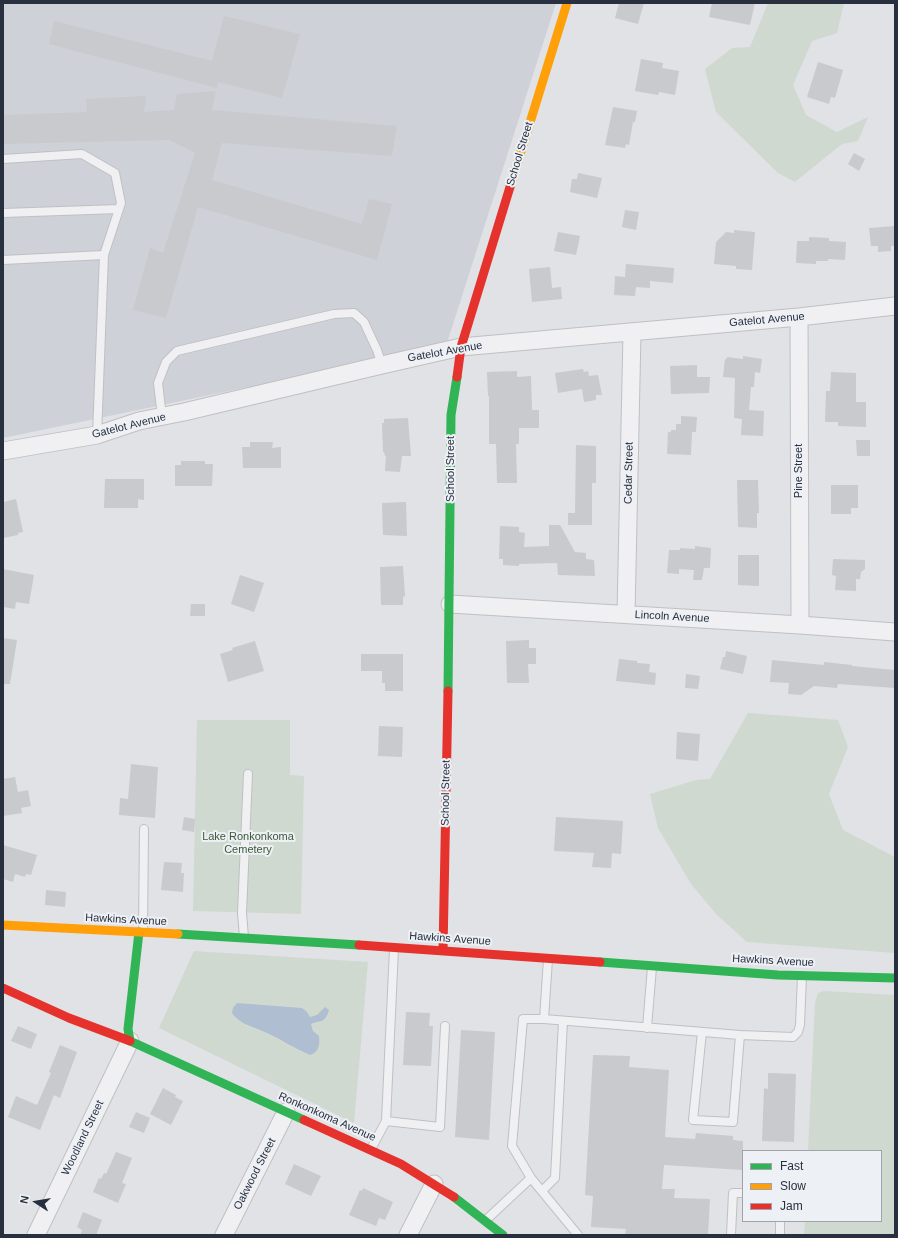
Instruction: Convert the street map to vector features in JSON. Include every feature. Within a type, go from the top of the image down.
[{"type":"street","name":"School Street","points":[[443,951],[450,604],[451,415],[461,347],[567,3]]},
{"type":"street","name":"Gatelot Avenue","points":[[3,451],[97,434],[139,421],[267,393],[461,347],[799,317],[895,306]]},
{"type":"street","name":"Pine Street","points":[[799,317],[800,625]]},
{"type":"street","name":"Cedar Street","points":[[626,614],[632,332]]},
{"type":"street","name":"Lincoln Avenue","points":[[450,604],[895,632]]},
{"type":"street","name":"Hawkins Avenue","points":[[3,925],[244,938],[802,975],[895,978]]},
{"type":"street","points":[[130,1041],[128,1029],[141,932]]},
{"type":"street","name":"Ronkonkoma Avenue","points":[[3,988],[69,1018],[130,1041],[402,1164],[460,1200],[503,1235]]},
{"type":"street","name":"Woodland Street","points":[[36,1235],[130,1041]]},
{"type":"street","name":"Oakwood Street","points":[[224,1235],[286,1112]]},
{"type":"street","points":[[408,1235],[434,1184]]},
{"type":"lane","points":[[3,159],[82,154],[115,173],[121,203],[104,255],[97,434]]},
{"type":"lane","points":[[3,213],[119,209]]},
{"type":"lane","points":[[3,260],[104,255]]},
{"type":"lane","points":[[162,417],[158,383],[166,362],[177,351],[334,314],[354,313],[364,322],[382,365]]},
{"type":"lane","points":[[244,938],[242,913],[248,774]]},
{"type":"lane","points":[[141,932],[144,829]]},
{"type":"lane","points":[[370,1150],[386,1120],[394,948]]},
{"type":"lane","points":[[544,1019],[548,958]]},
{"type":"lane","points":[[647,1028],[652,966]]},
{"type":"lane","points":[[578,1235],[531,1178],[512,1146],[523,1019],[544,1019],[740,1035],[793,1037],[798,1032],[800,1025],[802,975]]},
{"type":"lane","points":[[542,1191],[555,1178],[563,1021]]},
{"type":"lane","points":[[386,1120],[440,1126],[445,1026]]},
{"type":"lane","points":[[702,1032],[694,1120],[733,1122],[740,1035]]},
{"type":"lane","points":[[486,1221],[531,1178]]},
{"type":"lane","points":[[731,1235],[733,1193],[742,1193]]},
{"type":"lane","points":[[780,1222],[780,1235]]},
{"type":"shaded area","points":[[3,3],[556,3],[446,346],[3,438]]},
{"type":"green space","points":[[768,3],[844,3],[837,33],[812,41],[793,85],[806,115],[837,132],[868,117],[858,141],[842,144],[795,182],[778,173],[716,112],[705,69],[732,48],[750,47]]},
{"type":"green space","points":[[748,713],[838,720],[848,747],[829,794],[843,830],[895,857],[895,953],[747,942],[717,915],[691,884],[658,828],[650,794],[696,780],[710,779]]},
{"type":"green space","name":"Lake Ronkonkoma Cemetery","points":[[197,720],[290,720],[290,775],[304,776],[301,914],[193,911]]},
{"type":"green space","points":[[194,951],[368,962],[354,1123],[159,1028]],"holes":[[[325,1007],[318,1022],[311,1024],[313,1031],[310,1055],[267,1033],[245,1025],[317,1016]]]},
{"type":"green space","points":[[824,991],[895,995],[895,1235],[804,1235],[805,1222],[882,1222],[882,1150],[808,1150],[815,1003],[818,993]]},
{"type":"water","points":[[237,1003],[302,1008],[310,1017],[317,1015],[325,1007],[329,1010],[326,1017],[311,1024],[313,1031],[319,1036],[319,1045],[317,1050],[310,1055],[267,1033],[243,1023],[232,1013],[233,1008]]},
{"type":"building","points":[[619,3],[644,3],[638,24],[615,18]]},
{"type":"building","points":[[712,3],[755,3],[750,25],[709,17]]},
{"type":"building","points":[[224,16],[300,34],[282,98],[218,82],[217,88],[49,44],[54,21],[212,61]]},
{"type":"building","points":[[641,59],[663,63],[662,68],[679,71],[675,95],[659,92],[658,95],[635,91]]},
{"type":"building","points":[[818,62],[843,70],[835,98],[831,97],[829,104],[807,97]]},
{"type":"building","points":[[216,91],[212,110],[397,126],[392,156],[222,143],[212,180],[362,224],[369,199],[392,204],[377,260],[198,207],[166,318],[133,310],[150,248],[163,253],[195,153],[169,140],[3,144],[3,115],[87,112],[86,99],[146,96],[144,112],[174,110],[177,94]]},
{"type":"building","points":[[613,107],[637,111],[635,122],[633,122],[629,145],[626,144],[625,148],[605,145]]},
{"type":"building","points":[[854,153],[865,159],[859,171],[848,164]]},
{"type":"building","points":[[578,173],[602,178],[597,198],[570,192],[572,179],[577,179]]},
{"type":"building","points":[[625,210],[639,212],[636,230],[622,227]]},
{"type":"building","points":[[895,226],[895,246],[891,246],[891,251],[878,252],[878,246],[871,246],[869,228]]},
{"type":"building","points":[[734,230],[755,232],[752,270],[736,269],[736,266],[714,264],[716,242],[726,232],[734,233]]},
{"type":"building","points":[[558,232],[580,236],[576,255],[554,251]]},
{"type":"building","points":[[809,237],[829,238],[829,241],[846,242],[845,260],[828,259],[828,261],[816,261],[816,264],[796,263],[797,241],[809,241]]},
{"type":"building","points":[[626,264],[674,268],[673,283],[650,281],[650,288],[636,287],[635,296],[614,295],[615,276],[625,277]]},
{"type":"building","points":[[550,267],[552,288],[561,287],[562,299],[532,302],[529,269]]},
{"type":"building","points":[[743,356],[762,359],[760,373],[755,372],[754,387],[751,387],[749,410],[764,411],[763,436],[741,435],[742,419],[734,418],[735,378],[723,377],[725,359],[727,359],[727,357],[743,359]]},
{"type":"building","points":[[697,365],[697,377],[710,377],[709,393],[671,394],[670,366]]},
{"type":"building","points":[[583,369],[584,372],[588,371],[589,376],[598,375],[602,395],[596,395],[596,400],[584,402],[582,389],[558,393],[555,373]]},
{"type":"building","points":[[517,371],[517,377],[531,376],[532,410],[539,410],[539,428],[519,428],[519,444],[516,444],[517,483],[497,483],[496,444],[489,444],[489,396],[487,372]]},
{"type":"building","points":[[831,372],[856,373],[856,402],[866,402],[866,427],[838,426],[838,422],[825,422],[826,391],[830,391]]},
{"type":"building","points":[[681,416],[697,417],[696,432],[692,432],[691,455],[667,454],[668,432],[671,432],[671,430],[676,430],[676,424],[681,424]]},
{"type":"building","points":[[408,418],[411,456],[402,456],[400,472],[385,471],[386,456],[383,452],[382,423],[384,423],[384,419]]},
{"type":"building","points":[[856,440],[870,440],[870,456],[857,456]]},
{"type":"building","points":[[250,442],[273,442],[272,448],[281,447],[281,468],[243,468],[242,447],[250,447]]},
{"type":"building","points":[[576,445],[596,446],[596,483],[592,483],[592,525],[568,525],[568,513],[575,513]]},
{"type":"building","points":[[181,461],[205,461],[205,464],[213,464],[212,486],[175,486],[175,465],[181,465]]},
{"type":"building","points":[[105,479],[144,479],[144,500],[138,499],[138,508],[104,508]]},
{"type":"building","points":[[737,480],[758,480],[759,513],[757,513],[757,528],[738,527]]},
{"type":"building","points":[[831,485],[858,485],[858,508],[851,508],[851,514],[831,514]]},
{"type":"building","points":[[16,499],[23,532],[18,533],[18,535],[3,538],[3,502]]},
{"type":"building","points":[[406,502],[407,536],[383,535],[382,503]]},
{"type":"building","points":[[549,525],[560,525],[575,552],[586,553],[586,559],[594,560],[595,576],[558,575],[557,563],[519,564],[519,566],[503,565],[503,559],[499,559],[500,526],[519,527],[519,532],[525,533],[524,547],[549,546]]},
{"type":"building","points":[[695,546],[711,548],[710,568],[704,568],[702,580],[693,580],[694,570],[679,569],[679,574],[667,573],[669,550],[680,550],[680,548],[695,549]]},
{"type":"building","points":[[738,555],[759,555],[759,586],[738,585]]},
{"type":"building","points":[[833,559],[865,560],[865,569],[861,572],[860,579],[856,579],[856,591],[835,590],[836,576],[832,575]]},
{"type":"building","points":[[403,566],[405,596],[403,597],[403,605],[381,605],[380,567]]},
{"type":"building","points":[[3,569],[34,575],[29,604],[16,602],[15,609],[3,607]]},
{"type":"building","points":[[240,575],[264,583],[254,612],[231,604]]},
{"type":"building","points":[[191,604],[205,604],[205,616],[190,616]]},
{"type":"building","points":[[3,638],[17,640],[10,684],[3,684]]},
{"type":"building","points":[[529,640],[529,648],[536,648],[536,664],[528,664],[529,683],[507,683],[506,641]]},
{"type":"building","points":[[255,641],[264,671],[228,682],[220,654],[233,650],[232,648]]},
{"type":"building","points":[[726,651],[747,656],[743,674],[720,669]]},
{"type":"building","points":[[361,654],[403,654],[403,691],[385,691],[385,683],[382,683],[382,671],[361,671]]},
{"type":"building","points":[[619,659],[650,664],[649,672],[656,673],[655,685],[616,681]]},
{"type":"building","points":[[772,660],[824,665],[824,662],[895,670],[895,688],[838,684],[837,688],[814,686],[801,695],[788,694],[789,683],[770,682]]},
{"type":"building","points":[[686,674],[700,676],[698,689],[685,688]]},
{"type":"building","points":[[379,726],[403,727],[402,757],[378,756]]},
{"type":"building","points":[[677,732],[700,734],[698,761],[676,759]]},
{"type":"building","points":[[131,764],[158,767],[155,818],[119,815],[120,798],[128,799]]},
{"type":"building","points":[[15,777],[18,792],[28,790],[31,806],[21,808],[22,813],[3,816],[3,779]]},
{"type":"building","points":[[184,817],[195,819],[194,832],[182,830]]},
{"type":"building","points":[[556,817],[623,821],[621,854],[612,853],[611,868],[592,867],[594,853],[554,851]]},
{"type":"building","points":[[3,845],[37,855],[31,875],[26,874],[25,877],[15,874],[13,882],[3,879]]},
{"type":"building","points":[[164,862],[182,863],[181,873],[184,873],[183,892],[161,890]]},
{"type":"building","points":[[46,890],[66,892],[65,907],[45,905]]},
{"type":"building","points":[[406,1012],[430,1013],[429,1026],[433,1026],[431,1066],[403,1065]]},
{"type":"building","points":[[18,1026],[37,1034],[31,1049],[11,1041]]},
{"type":"building","points":[[461,1030],[495,1032],[489,1140],[455,1137]]},
{"type":"building","points":[[60,1045],[77,1052],[60,1098],[54,1095],[40,1130],[8,1117],[16,1096],[37,1105],[51,1073],[49,1072]]},
{"type":"building","points":[[593,1055],[630,1056],[629,1067],[669,1070],[665,1137],[695,1139],[696,1133],[733,1136],[733,1140],[743,1141],[742,1170],[664,1165],[662,1189],[675,1189],[674,1198],[710,1199],[708,1235],[625,1235],[626,1229],[591,1227],[593,1196],[585,1195]]},
{"type":"building","points":[[768,1073],[796,1074],[794,1142],[762,1141],[764,1088],[768,1089]]},
{"type":"building","points":[[163,1088],[176,1095],[175,1097],[183,1101],[171,1125],[150,1114]]},
{"type":"building","points":[[136,1112],[150,1118],[144,1133],[129,1127]]},
{"type":"building","points":[[116,1152],[132,1158],[122,1183],[126,1184],[118,1203],[93,1192],[99,1178],[101,1179],[104,1173],[106,1174]]},
{"type":"building","points":[[294,1164],[321,1176],[311,1196],[285,1184]]},
{"type":"building","points":[[363,1188],[393,1202],[385,1220],[379,1218],[376,1226],[349,1215],[360,1190],[362,1191]]},
{"type":"building","points":[[83,1212],[102,1220],[96,1235],[80,1235],[82,1230],[77,1227]]},
{"type":"traffic: fast","points":[[448,691],[451,415],[457,377]]},
{"type":"traffic: fast","points":[[139,932],[128,1029],[130,1041],[304,1120]]},
{"type":"traffic: fast","points":[[178,934],[359,945]]},
{"type":"traffic: fast","points":[[600,962],[778,975],[895,978]]},
{"type":"traffic: fast","points":[[454,1197],[503,1235]]},
{"type":"traffic: slow","points":[[510,187],[567,3]]},
{"type":"traffic: slow","points":[[3,925],[178,934]]},
{"type":"traffic: jam","points":[[457,377],[461,347],[510,187]]},
{"type":"traffic: jam","points":[[443,951],[448,691]]},
{"type":"traffic: jam","points":[[359,945],[600,962]]},
{"type":"traffic: jam","points":[[3,988],[69,1018],[130,1041]]},
{"type":"traffic: jam","points":[[304,1120],[401,1164],[454,1197]]}]
